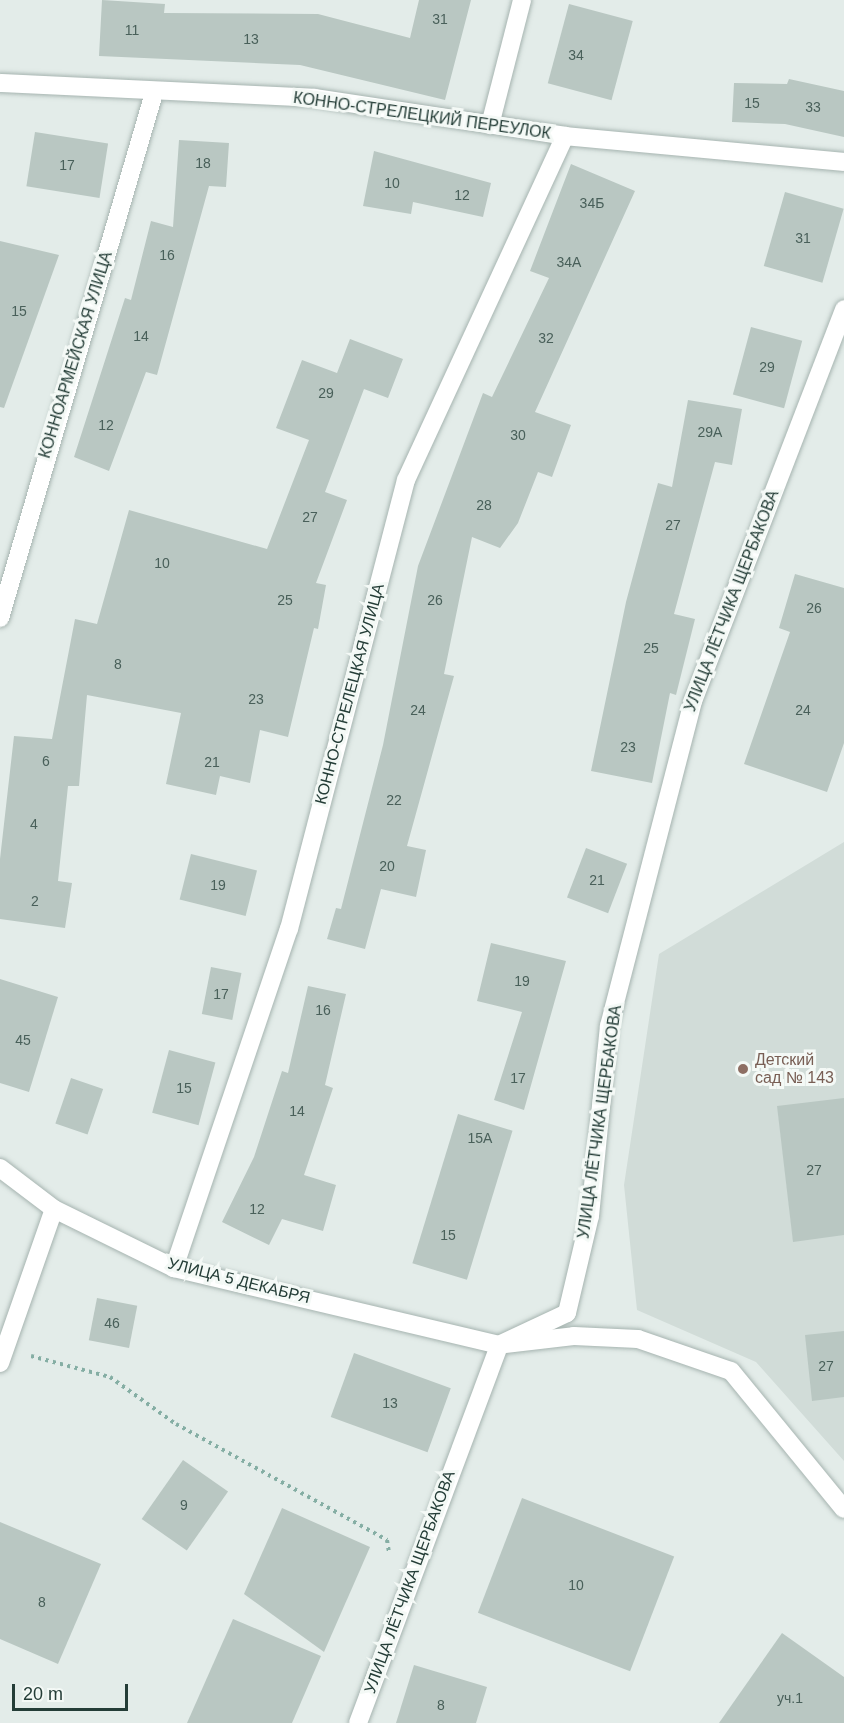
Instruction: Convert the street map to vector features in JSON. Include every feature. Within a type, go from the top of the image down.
[{"type":"street","points":[[490,125],[522,0]]},
{"type":"street","name":"КОННО-СТРЕЛЕЦКИЙ ПЕРЕУЛОК","points":[[0,83],[154,93],[315,98],[565,136],[844,162]]},
{"type":"street","name":"КОННОАРМЕЙСКАЯ УЛИЦА","points":[[0,618],[154,93]]},
{"type":"street","name":"КОННО-СТРЕЛЕЦКАЯ УЛИЦА","points":[[174,1268],[289,929],[406,480],[565,136]]},
{"type":"street","name":"УЛИЦА ЛЁТЧИКА ЩЕРБАКОВА","points":[[358,1723],[499,1345],[567,1313],[590,1216],[609,1026],[693,701],[844,309]]},
{"type":"street","name":"УЛИЦА 5 ДЕКАБРЯ","points":[[0,1168],[54,1209],[174,1268],[499,1345]]},
{"type":"street","points":[[2,1356],[54,1209]]},
{"type":"street","points":[[499,1345],[573,1336],[638,1339],[731,1371],[844,1509]]},
{"type":"path","points":[[2,1356],[110,1377],[176,1424],[387,1540],[391,1563]]},
{"type":"shaded area","name":"Детский сад № 143","points":[[844,842],[844,1461],[756,1362],[637,1310],[624,1185],[659,954]]},
{"type":"building","points":[[102,0],[165,4],[164,13],[318,14],[410,38],[419,0],[471,0],[445,100],[300,65],[99,56]]},
{"type":"building","points":[[569,4],[633,21],[612,100],[548,83]]},
{"type":"building","points":[[789,79],[844,91],[844,137],[785,124],[732,122],[734,83],[787,84]]},
{"type":"building","points":[[35,132],[108,144],[99,198],[26,186]]},
{"type":"building","points":[[179,140],[229,143],[226,187],[209,186],[157,375],[146,372],[109,471],[74,457],[125,298],[131,300],[151,221],[173,227]]},
{"type":"building","points":[[374,151],[491,183],[483,217],[413,202],[411,214],[363,206]]},
{"type":"building","points":[[571,164],[635,191],[535,412],[571,425],[552,477],[538,472],[518,523],[500,548],[472,537],[444,674],[454,676],[407,846],[426,850],[416,897],[381,889],[365,949],[327,939],[336,908],[341,909],[383,745],[418,566],[483,393],[492,397],[549,278],[530,271]]},
{"type":"building","points":[[785,192],[844,209],[822,283],[764,266]]},
{"type":"building","points":[[0,241],[59,255],[4,408],[0,407]]},
{"type":"building","points":[[751,327],[802,341],[784,408],[733,395]]},
{"type":"building","points":[[350,339],[403,359],[388,398],[364,389],[325,492],[347,500],[316,583],[326,585],[318,629],[314,628],[288,737],[260,730],[250,783],[220,776],[216,795],[166,784],[181,713],[87,695],[79,786],[68,786],[58,881],[72,883],[65,928],[0,919],[0,859],[14,736],[52,739],[75,619],[97,624],[129,510],[267,549],[309,440],[276,428],[302,360],[337,373]]},
{"type":"building","points":[[688,400],[742,409],[732,465],[715,462],[674,614],[695,619],[676,695],[670,693],[652,783],[591,771],[626,602],[658,483],[672,487]]},
{"type":"building","points":[[795,574],[844,588],[844,743],[827,792],[744,764],[790,632],[779,628]]},
{"type":"building","points":[[586,848],[627,864],[608,913],[567,897]]},
{"type":"building","points":[[191,854],[257,870],[246,916],[180,900]]},
{"type":"building","points":[[491,943],[566,961],[524,1110],[494,1100],[522,1012],[477,1001]]},
{"type":"building","points":[[211,967],[241,973],[232,1020],[202,1014]]},
{"type":"building","points":[[0,979],[58,997],[29,1092],[0,1083]]},
{"type":"building","points":[[308,986],[346,994],[325,1085],[333,1088],[304,1175],[336,1185],[323,1231],[282,1219],[269,1245],[222,1222],[254,1157],[282,1071],[288,1073]]},
{"type":"building","points":[[169,1050],[215,1062],[199,1125],[152,1113]]},
{"type":"building","points":[[71,1078],[103,1089],[88,1134],[55,1123]]},
{"type":"building","points":[[844,1098],[844,1235],[793,1242],[777,1106]]},
{"type":"building","points":[[458,1114],[513,1131],[467,1280],[412,1263]]},
{"type":"building","points":[[97,1298],[137,1306],[129,1348],[89,1340]]},
{"type":"building","points":[[844,1331],[844,1397],[812,1401],[805,1335]]},
{"type":"building","points":[[354,1353],[451,1388],[428,1452],[331,1417]]},
{"type":"building","points":[[183,1460],[228,1492],[187,1551],[142,1519]]},
{"type":"building","points":[[522,1498],[674,1556],[630,1671],[478,1613]]},
{"type":"building","points":[[282,1508],[370,1547],[324,1652],[244,1594]]},
{"type":"building","points":[[0,1522],[101,1564],[58,1664],[0,1639]]},
{"type":"building","points":[[233,1619],[321,1656],[292,1723],[187,1723]]},
{"type":"building","points":[[782,1633],[844,1677],[844,1723],[719,1723]]},
{"type":"building","points":[[414,1665],[487,1687],[476,1723],[396,1723]]},
{"type":"place","name":"Детский сад № 143","points":[[743,1069]]}]
